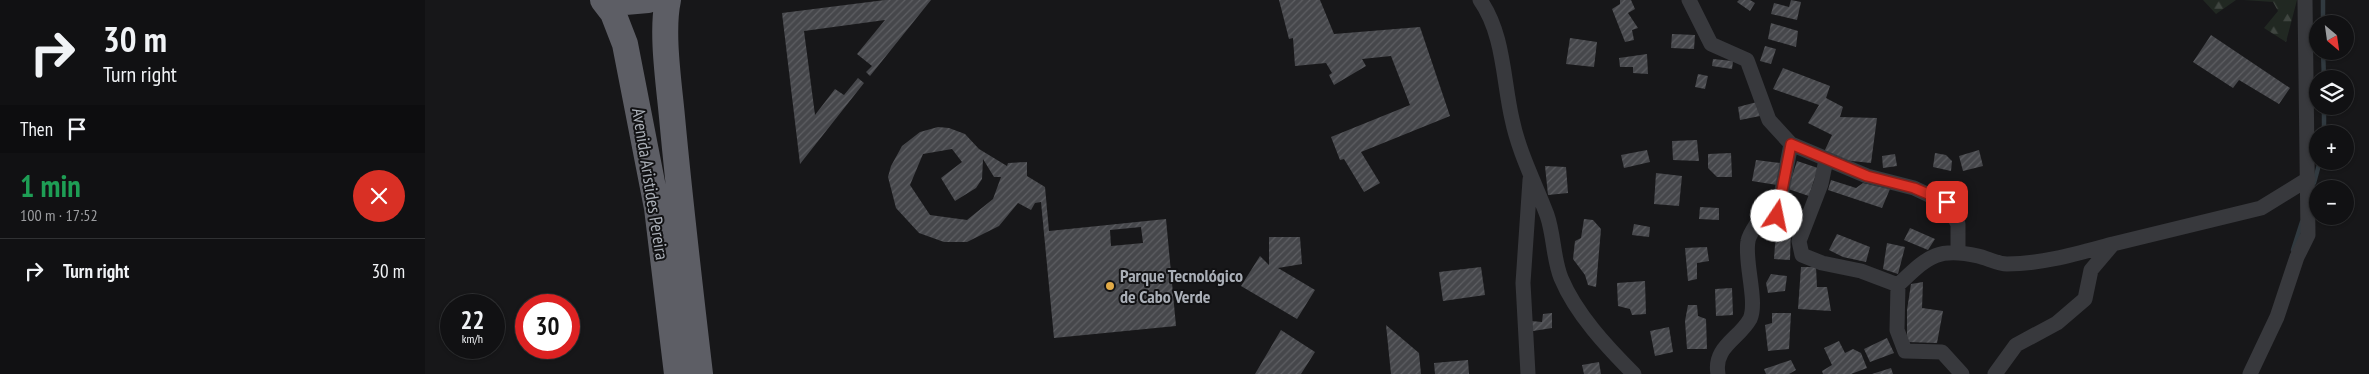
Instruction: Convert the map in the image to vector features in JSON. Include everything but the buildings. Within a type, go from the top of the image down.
[{"type":"highway","name":"Avenida Aristides Pereira","points":[[603,0],[613,13],[625,44],[657,208],[677,374]]},
{"type":"highway","points":[[619,0],[625,2],[648,0]]},
{"type":"highway","name":"Avenida Aristides Pereira","points":[[668,0],[666,33],[671,107],[679,200],[700,374]]},
{"type":"street","points":[[1480,0],[1495,26],[1512,121],[1548,218],[1553,252],[1561,278],[1593,328],[1634,374]]},
{"type":"street","points":[[1689,0],[1711,44],[1747,60],[1769,120],[1791,144],[1867,176],[1914,188],[1947,202],[1958,224],[1958,253]]},
{"type":"street","points":[[2250,374],[2277,317],[2297,257],[2308,235],[2305,0]]},
{"type":"street","points":[[1718,374],[1716,364],[1728,342],[1750,318],[1751,298],[1748,241],[1761,217],[1777,216],[1791,144]]},
{"type":"street","points":[[1826,160],[1821,184],[1799,241],[1802,255],[1822,263],[1861,271],[1898,285]]},
{"type":"street","points":[[1528,374],[1523,283],[1531,176]]},
{"type":"street","points":[[1962,374],[1942,352],[1905,351],[1897,330],[1898,285],[1919,266],[1942,252],[1977,256],[2006,264],[2057,259],[2261,208],[2308,179]]},
{"type":"street","points":[[1995,374],[2017,345],[2057,323],[2085,299],[2091,270],[2113,244]]},
{"type":"green space","points":[[2203,0],[2236,0],[2216,14]]},
{"type":"green space","points":[[2244,0],[2297,0],[2286,42],[2264,28],[2278,11],[2273,2]]},
{"type":"waterway","points":[[2323,0],[2323,15]]},
{"type":"waterway","points":[[2323,60],[2324,70]]},
{"type":"waterway","points":[[2324,115],[2324,125]]},
{"type":"waterway","points":[[2315,180],[2318,170]]},
{"type":"waterway","points":[[2293,250],[2302,222]]},
{"type":"place","name":"Parque Tecnológico de Cabo Verde","points":[[1110,286]]},
{"type":"route","points":[[1777,216],[1791,144],[1867,176],[1914,188],[1947,202]]}]
